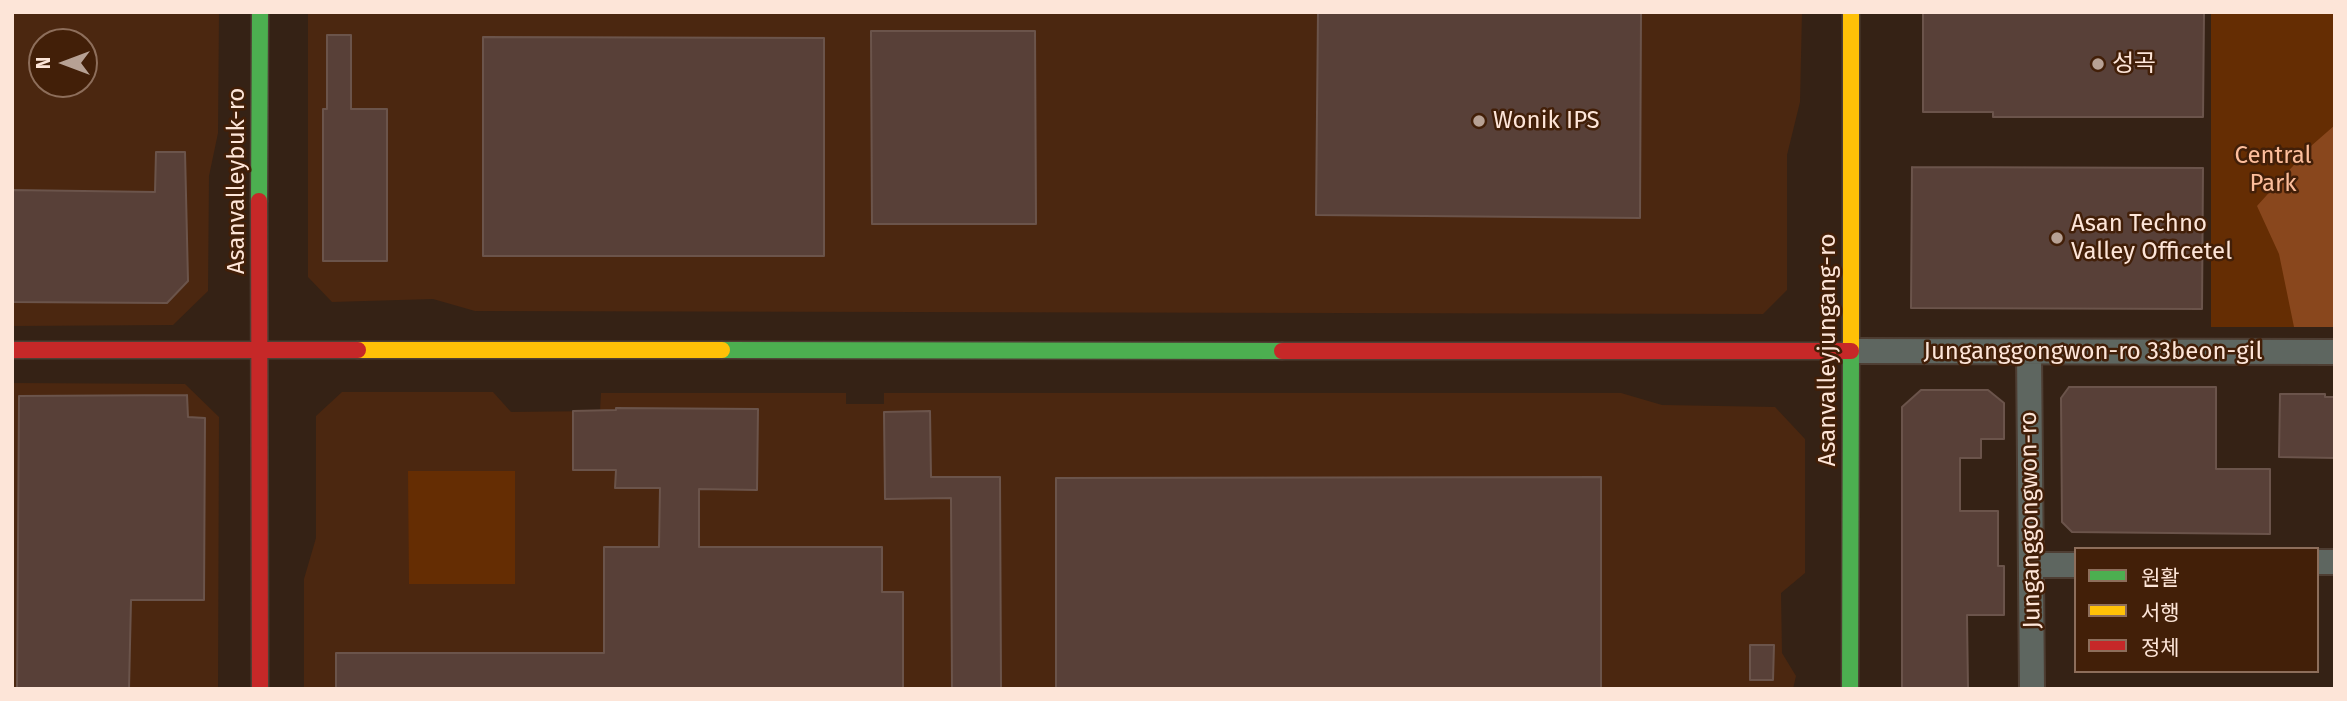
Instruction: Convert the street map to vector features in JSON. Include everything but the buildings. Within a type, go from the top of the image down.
[{"type":"street","name":"Asanvalleybuk-ro","points":[[260,12],[260,689]]},
{"type":"street","name":"Asanvalleyjungang-ro","points":[[1850,689],[1851,12]]},
{"type":"street","points":[[12,350],[1851,351]]},
{"type":"street","name":"Junganggongwon-ro 33beon-gil","points":[[1851,351],[2335,352]]},
{"type":"street","name":"Junganggongwon-ro","points":[[2029,352],[2032,689]]},
{"type":"street","points":[[2031,565],[2074,565]]},
{"type":"shaded area","points":[[12,12],[219,12],[218,133],[209,176],[208,291],[173,325],[12,326]]},
{"type":"shaded area","points":[[308,12],[1802,12],[1800,102],[1787,155],[1787,290],[1763,314],[475,311],[433,299],[332,302],[308,277]]},
{"type":"shaded area","points":[[2335,125],[2335,327],[2294,327],[2279,254],[2257,206],[2311,146]]},
{"type":"shaded area","points":[[12,383],[185,384],[219,417],[218,689],[12,689]]},
{"type":"shaded area","points":[[342,392],[493,392],[511,412],[600,411],[601,393],[846,393],[846,404],[884,404],[884,393],[1621,393],[1662,405],[1775,407],[1805,439],[1805,573],[1781,593],[1782,653],[1796,676],[1793,689],[304,689],[304,579],[316,538],[316,416]]},
{"type":"green space","name":"Central Park","points":[[2211,12],[2335,12],[2335,327],[2211,327]]},
{"type":"green space","points":[[408,471],[515,471],[515,584],[409,584]]},
{"type":"traffic: fast","points":[[259,201],[260,12]]},
{"type":"traffic: fast","points":[[1850,689],[1851,349]]},
{"type":"traffic: fast","points":[[722,350],[1282,351]]},
{"type":"traffic: slow","points":[[1851,12],[1851,349]]},
{"type":"traffic: slow","points":[[358,350],[722,350]]},
{"type":"traffic: jam","points":[[259,201],[260,689]]},
{"type":"traffic: jam","points":[[12,350],[358,350]]},
{"type":"traffic: jam","points":[[1282,351],[1851,351]]},
{"type":"place","name":"성곡","points":[[2098,64]]},
{"type":"place","name":"Wonik IPS","points":[[1479,121]]},
{"type":"place","name":"Asan Techno Valley Officetel","points":[[2057,238]]}]
